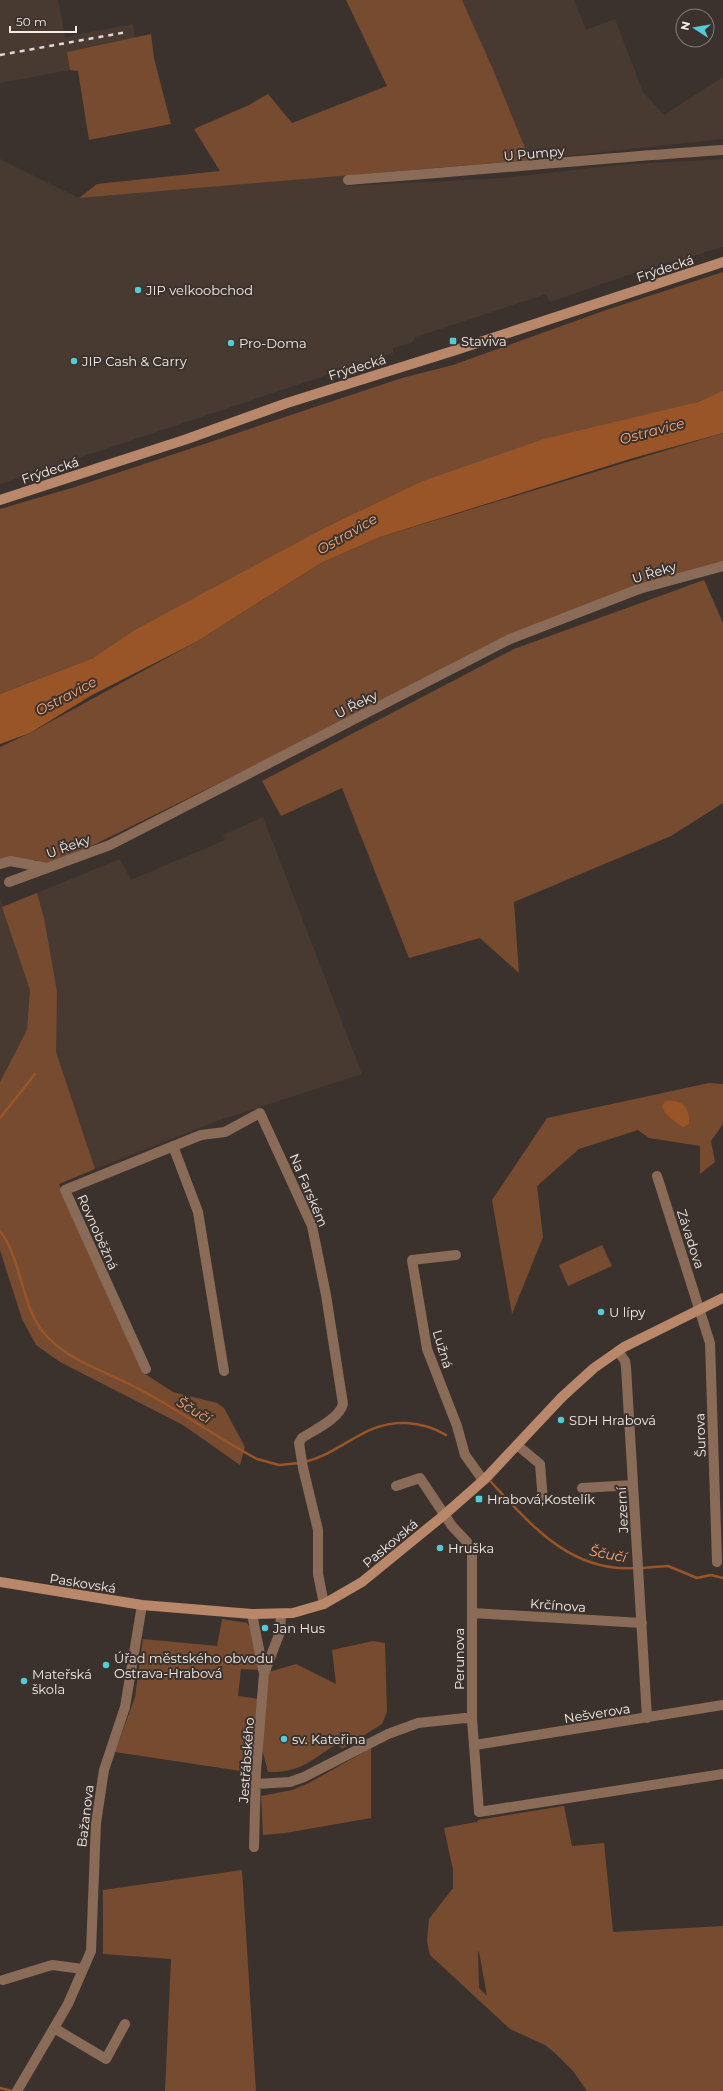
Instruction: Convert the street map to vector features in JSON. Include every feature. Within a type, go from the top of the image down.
[{"type":"main road","name":"Frýdecká","points":[[0,500],[187,439],[294,401],[463,348],[723,262]]},
{"type":"main road","name":"Paskovská","points":[[0,1582],[142,1605],[252,1614],[281,1615],[301,1612],[324,1604],[362,1582],[444,1515],[483,1480],[573,1386],[594,1368],[618,1351],[723,1298]]},
{"type":"street","name":"U Pumpy","points":[[348,180],[723,150]]},
{"type":"street","name":"U Řeky","points":[[9,882],[110,845],[510,639],[639,590],[723,566]]},
{"type":"street","points":[[0,864],[10,861],[47,868]]},
{"type":"street","name":"Na Farském","points":[[173,1146],[201,1134],[225,1132],[260,1113],[312,1226],[326,1295],[343,1404],[342,1410],[302,1438],[299,1444],[318,1530],[318,1574],[324,1604]]},
{"type":"street","points":[[173,1146],[198,1212],[224,1371]]},
{"type":"street","name":"Rovnoběžná","points":[[146,1369],[65,1190],[173,1146]]},
{"type":"street","name":"Závadova","points":[[657,1176],[699,1309]]},
{"type":"street","name":"Lužná","points":[[456,1255],[412,1260],[427,1349],[457,1426],[465,1456],[483,1480]]},
{"type":"street","name":"Šurova","points":[[699,1309],[710,1343],[718,1430],[717,1562]]},
{"type":"street","name":"Jezerní","points":[[618,1351],[625,1361],[626,1367],[647,1718]]},
{"type":"street","points":[[518,1445],[540,1464],[543,1501]]},
{"type":"street","name":"Perunova","points":[[396,1486],[420,1478],[444,1515],[466,1542],[472,1554],[472,1719],[479,1812],[723,1774]]},
{"type":"street","points":[[582,1488],[633,1485]]},
{"type":"street","name":"Bažanova","points":[[18,2089],[68,2004],[91,1951],[96,1823],[104,1770],[125,1707],[142,1605]]},
{"type":"street","name":"Krčínova","points":[[473,1613],[642,1623]]},
{"type":"street","name":"Jestřábského","points":[[252,1614],[264,1674],[256,1784],[254,1847]]},
{"type":"street","name":"Jestřábského","points":[[264,1674],[280,1632],[281,1615]]},
{"type":"street","name":"Nešverova","points":[[475,1746],[723,1706]]},
{"type":"street","points":[[256,1784],[290,1782],[304,1778],[388,1734],[418,1723],[465,1718],[472,1719]]},
{"type":"street","points":[[3,1980],[52,1965],[83,1969]]},
{"type":"street","points":[[54,2028],[106,2059],[125,2024]]},
{"type":"shaded area","points":[[0,0],[58,0],[65,37],[133,24],[135,38],[67,52],[70,70],[0,83]]},
{"type":"shaded area","points":[[346,0],[462,0],[492,67],[530,160],[79,198],[97,184],[220,171],[194,129],[249,105],[268,94],[292,123],[387,86]]},
{"type":"shaded area","points":[[462,0],[574,0],[586,30],[615,19],[643,92],[664,115],[723,77],[723,139],[530,160],[492,67]]},
{"type":"shaded area","points":[[151,34],[154,58],[171,124],[89,140],[78,71],[70,70],[67,52]]},
{"type":"shaded area","points":[[0,159],[79,198],[344,175],[347,186],[503,178],[618,165],[723,159],[723,247],[637,272],[550,302],[546,294],[416,337],[411,343],[393,348],[393,353],[0,484]]},
{"type":"shaded area","points":[[723,272],[723,392],[698,402],[420,482],[326,527],[207,592],[93,658],[0,694],[0,509],[75,487],[402,378],[453,365],[609,309]]},
{"type":"shaded area","points":[[723,433],[723,565],[639,589],[510,639],[47,868],[36,860],[0,869],[0,747],[30,733],[196,642],[321,563],[380,537]]},
{"type":"shaded area","points":[[704,580],[723,623],[723,803],[671,836],[514,902],[519,973],[480,938],[409,958],[342,788],[281,816],[262,781],[514,649]]},
{"type":"shaded area","points":[[263,817],[362,1074],[217,1121],[95,1169],[56,1053],[0,1122],[0,898],[3,907],[120,859],[131,880],[225,840],[223,835]]},
{"type":"shaded area","points":[[37,893],[44,918],[57,992],[56,1052],[95,1169],[59,1184],[145,1374],[173,1392],[217,1403],[224,1408],[245,1447],[240,1465],[183,1425],[60,1362],[36,1345],[22,1319],[0,1250],[0,1082],[27,1030],[30,990],[2,907]]},
{"type":"shaded area","points":[[709,1083],[723,1084],[723,1124],[711,1141],[715,1162],[700,1174],[700,1146],[649,1138],[638,1130],[579,1149],[537,1186],[543,1237],[512,1314],[492,1200],[547,1118]]},
{"type":"shaded area","points":[[602,1245],[612,1266],[568,1286],[559,1265]]},
{"type":"shaded area","points":[[222,1619],[247,1623],[252,1630],[260,1670],[241,1669],[238,1696],[259,1699],[254,1773],[115,1752],[135,1697],[143,1639],[217,1646]]},
{"type":"shaded area","points":[[373,1641],[385,1643],[387,1712],[382,1724],[342,1749],[338,1743],[298,1768],[279,1772],[268,1772],[262,1749],[269,1672],[296,1664],[336,1684],[332,1650]]},
{"type":"shaded area","points":[[371,1748],[371,1818],[285,1833],[263,1835],[261,1796],[292,1790],[309,1783]]},
{"type":"shaded area","points":[[564,1806],[572,1846],[604,1843],[613,1932],[723,1926],[723,2091],[587,2091],[573,2071],[555,2053],[545,2045],[510,2029],[430,1955],[427,1941],[429,1919],[453,1888],[453,1870],[444,1828],[476,1822],[476,1824],[478,1820]],"holes":[[[478,1951],[487,1996],[479,1988]]]},
{"type":"shaded area","points":[[242,1870],[256,2091],[165,2091],[171,1959],[103,1954],[103,1890]]},
{"type":"water","name":"Ostravice","points":[[723,391],[723,433],[633,458],[380,537],[321,563],[196,642],[92,695],[30,733],[0,744],[0,694],[93,658],[135,630],[326,527],[420,482],[544,439],[698,402]]},
{"type":"water","points":[[665,1101],[676,1101],[684,1105],[687,1109],[689,1124],[683,1127],[674,1121],[663,1109],[662,1106]]},
{"type":"waterway","points":[[0,1118],[35,1074]]},
{"type":"waterway","name":"Ščučí","points":[[0,1231],[8,1243],[18,1269],[30,1309],[36,1322],[44,1333],[63,1351],[86,1364],[151,1395],[257,1459],[279,1465],[300,1463]]},
{"type":"waterway","name":"Ščučí","points":[[304,1462],[318,1458],[366,1432],[391,1424],[406,1423],[422,1425],[446,1435]]},
{"type":"waterway","name":"Ščučí","points":[[491,1482],[537,1529],[554,1543],[572,1554],[592,1563],[613,1568],[636,1568]]},
{"type":"waterway","name":"Ščučí","points":[[641,1568],[668,1566],[697,1578],[711,1575],[723,1578]]},
{"type":"waterway","points":[[0,2088],[12,2091]]},
{"type":"railway","points":[[0,55],[127,32]]},
{"type":"place","name":"JIP velkoobchod","points":[[138,290]]},
{"type":"place","name":"Staviva","points":[[453,341]]},
{"type":"place","name":"Pro-Doma","points":[[231,343]]},
{"type":"place","name":"JIP Cash & Carry","points":[[74,361]]},
{"type":"place","name":"U lípy","points":[[601,1312]]},
{"type":"place","name":"SDH Hrabová","points":[[561,1420]]},
{"type":"place","name":"Hrabová,Kostelík","points":[[479,1499]]},
{"type":"place","name":"Hruška","points":[[440,1548]]},
{"type":"place","name":"Jan Hus","points":[[265,1628]]},
{"type":"place","name":"Úřad městského obvodu Ostrava-Hrabová","points":[[106,1665]]},
{"type":"place","name":"Mateřská škola","points":[[24,1681]]},
{"type":"place","name":"sv. Kateřina","points":[[284,1739]]}]
